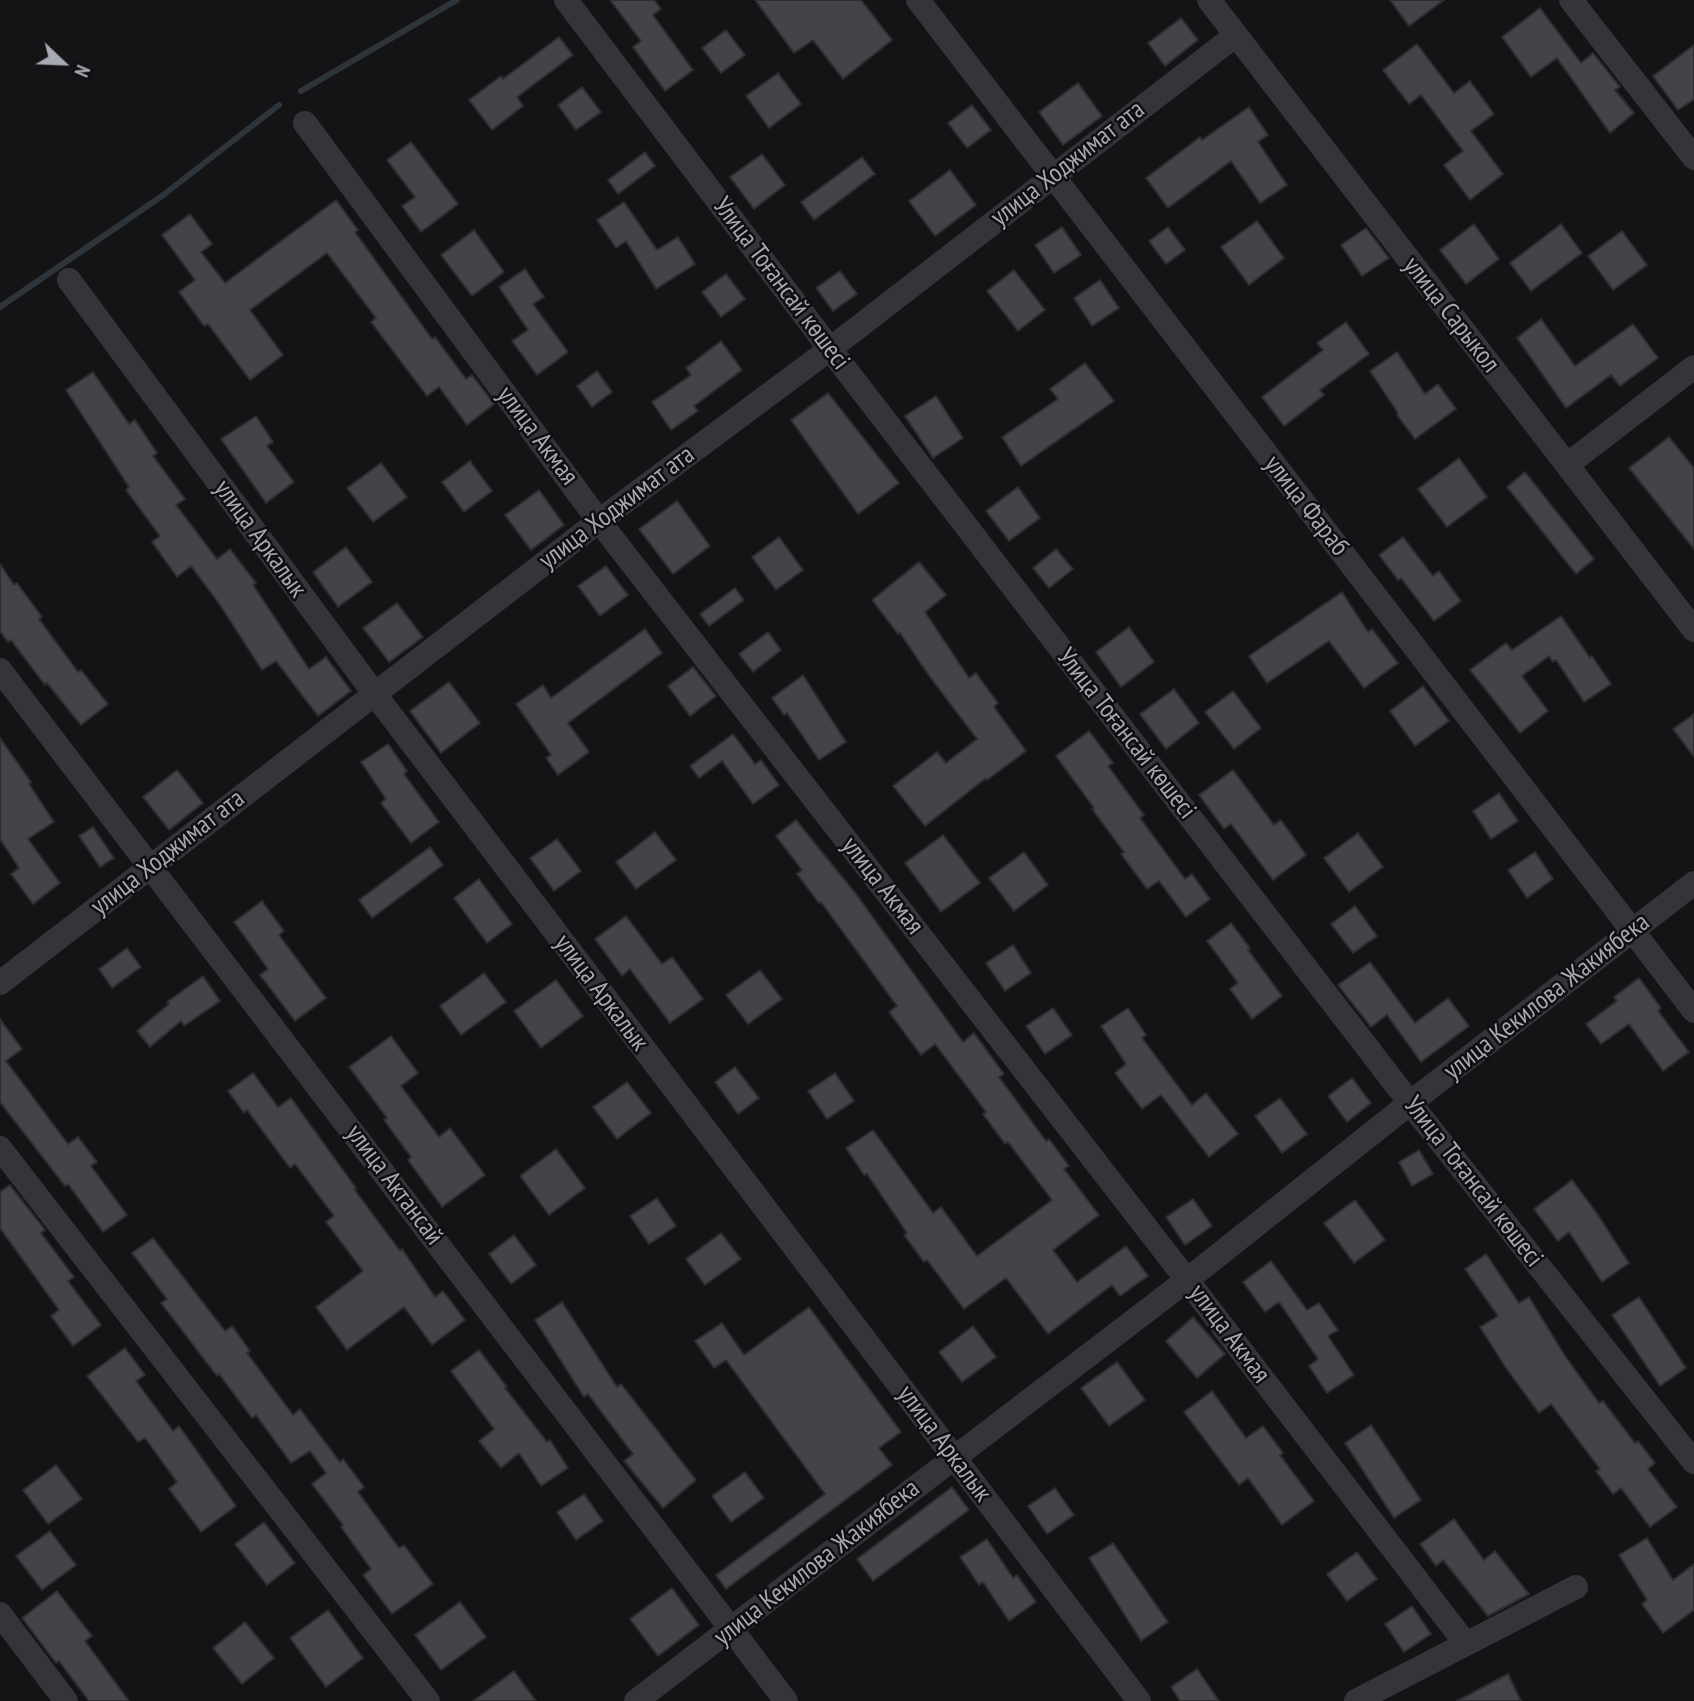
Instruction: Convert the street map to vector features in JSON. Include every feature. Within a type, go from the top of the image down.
[{"type":"street","name":"Улица Тоғансай көшесі","points":[[566,0],[830,349],[1410,1103],[1694,1462]]},
{"type":"street","name":"улица Фараб","points":[[918,0],[1694,1011]]},
{"type":"street","name":"улица Сарыкол","points":[[1209,0],[1694,630]]},
{"type":"street","points":[[1572,0],[1694,158]]},
{"type":"street","name":"улица Ходжимат ата","points":[[0,983],[599,520],[830,349],[1236,35]]},
{"type":"street","name":"улица Акмая","points":[[305,123],[599,520],[1466,1644]]},
{"type":"street","name":"улица Аркалык","points":[[69,279],[374,693],[1139,1701]]},
{"type":"street","points":[[1567,465],[1694,367]]},
{"type":"street","name":"улица Актансай","points":[[0,670],[786,1701]]},
{"type":"street","name":"улица Кекилова Жакиябека","points":[[636,1701],[1187,1280],[1694,883]]},
{"type":"street","points":[[0,1148],[428,1701]]},
{"type":"street","points":[[1356,1701],[1576,1587]]},
{"type":"street","points":[[0,1614],[66,1701]]},
{"type":"building","points":[[610,0],[654,0],[661,9],[653,15],[693,70],[665,91],[633,47],[641,41]]},
{"type":"building","points":[[755,0],[861,0],[892,40],[843,79],[813,40],[794,53]]},
{"type":"building","points":[[1390,0],[1444,0],[1409,26]]},
{"type":"building","points":[[1540,8],[1581,63],[1593,53],[1620,87],[1615,90],[1634,113],[1610,133],[1557,58],[1531,77],[1502,37]]},
{"type":"building","points":[[1181,18],[1198,40],[1165,66],[1148,43]]},
{"type":"building","points":[[726,30],[745,55],[721,73],[702,48]]},
{"type":"building","points":[[559,37],[573,55],[517,97],[523,106],[492,130],[469,100],[501,76],[503,79]]},
{"type":"building","points":[[1417,44],[1454,93],[1470,81],[1494,114],[1471,131],[1503,174],[1470,200],[1444,165],[1463,151],[1421,95],[1409,104],[1383,70]]},
{"type":"building","points":[[1694,45],[1694,99],[1678,110],[1653,76]]},
{"type":"building","points":[[778,73],[801,104],[769,128],[746,96]]},
{"type":"building","points":[[1078,83],[1102,116],[1063,145],[1039,112]]},
{"type":"building","points":[[582,87],[601,112],[576,130],[558,105]]},
{"type":"building","points":[[972,105],[991,130],[967,148],[948,123]]},
{"type":"building","points":[[1249,107],[1268,135],[1258,142],[1287,185],[1260,203],[1231,161],[1168,208],[1146,178],[1200,137],[1202,140]]},
{"type":"building","points":[[411,142],[458,204],[421,232],[402,206],[415,197],[387,160]]},
{"type":"building","points":[[645,152],[655,166],[618,194],[608,180]]},
{"type":"building","points":[[762,154],[785,185],[754,209],[730,177]]},
{"type":"building","points":[[862,157],[875,174],[814,220],[801,202]]},
{"type":"building","points":[[950,170],[976,205],[935,236],[909,201]]},
{"type":"building","points":[[336,200],[358,230],[355,232],[432,339],[435,337],[466,379],[472,375],[494,404],[467,425],[439,387],[427,396],[371,322],[376,318],[327,253],[250,310],[283,355],[250,380],[208,324],[204,326],[179,292],[195,280],[162,235],[190,214],[212,244],[201,252],[225,283]]},
{"type":"building","points":[[624,202],[657,250],[678,237],[695,264],[656,289],[626,241],[616,248],[597,220]]},
{"type":"building","points":[[1257,221],[1284,258],[1249,285],[1221,247]]},
{"type":"building","points":[[1474,224],[1499,259],[1466,284],[1440,250]]},
{"type":"building","points":[[1561,224],[1582,253],[1531,291],[1510,263]]},
{"type":"building","points":[[1062,227],[1081,255],[1054,273],[1035,245]]},
{"type":"building","points":[[1168,227],[1185,250],[1166,264],[1149,241]]},
{"type":"building","points":[[1366,228],[1389,258],[1362,276],[1341,245]]},
{"type":"building","points":[[474,230],[504,272],[472,296],[441,255]]},
{"type":"building","points":[[1622,231],[1647,265],[1613,290],[1588,256]]},
{"type":"building","points":[[525,269],[544,297],[533,304],[568,352],[537,375],[512,341],[528,330],[499,287]]},
{"type":"building","points":[[1014,270],[1045,310],[1018,331],[987,291]]},
{"type":"building","points":[[840,271],[857,294],[833,311],[816,288]]},
{"type":"building","points":[[726,274],[745,299],[721,317],[702,292]]},
{"type":"building","points":[[1100,280],[1119,308],[1092,326],[1074,298]]},
{"type":"building","points":[[1541,319],[1575,366],[1633,324],[1658,358],[1620,386],[1611,375],[1566,408],[1517,338]]},
{"type":"building","points":[[1346,322],[1369,354],[1320,390],[1324,395],[1284,426],[1262,397],[1323,350],[1317,343]]},
{"type":"building","points":[[721,341],[742,370],[694,406],[698,411],[671,430],[652,402],[691,375],[686,368]]},
{"type":"building","points":[[1397,352],[1425,394],[1438,384],[1456,409],[1415,439],[1370,371]]},
{"type":"building","points":[[1085,363],[1114,401],[1021,466],[1002,437],[1058,399],[1050,389]]},
{"type":"building","points":[[597,371],[612,392],[592,407],[577,386]]},
{"type":"building","points":[[93,372],[129,424],[135,420],[157,453],[153,456],[185,499],[176,505],[217,559],[230,549],[256,583],[253,585],[309,669],[326,657],[351,691],[318,716],[276,661],[262,670],[191,566],[177,577],[152,542],[160,536],[126,490],[129,487],[66,390]]},
{"type":"building","points":[[828,393],[899,483],[858,514],[791,420]]},
{"type":"building","points":[[936,396],[963,438],[933,458],[905,416]]},
{"type":"building","points":[[256,416],[273,442],[267,446],[294,482],[266,503],[221,439]]},
{"type":"building","points":[[1669,437],[1694,468],[1694,549],[1629,468]]},
{"type":"building","points":[[1459,458],[1487,497],[1447,527],[1418,489]]},
{"type":"building","points":[[470,461],[492,491],[464,512],[442,482]]},
{"type":"building","points":[[381,463],[407,497],[373,522],[347,488]]},
{"type":"building","points":[[1525,472],[1594,559],[1576,574],[1507,487]]},
{"type":"building","points":[[1018,487],[1040,518],[1009,541],[986,511]]},
{"type":"building","points":[[539,490],[564,525],[531,550],[505,515]]},
{"type":"building","points":[[677,501],[710,546],[673,574],[639,529]]},
{"type":"building","points":[[779,537],[803,570],[776,590],[752,557]]},
{"type":"building","points":[[1403,537],[1433,576],[1439,571],[1461,601],[1434,621],[1401,578],[1398,580],[1379,555]]},
{"type":"building","points":[[346,547],[372,582],[338,607],[313,572]]},
{"type":"building","points":[[1056,549],[1073,569],[1049,588],[1033,568]]},
{"type":"building","points":[[919,562],[946,595],[925,612],[969,678],[976,673],[998,703],[994,707],[1026,751],[987,780],[986,778],[925,826],[893,786],[937,752],[946,763],[977,739],[900,633],[898,634],[872,600]]},
{"type":"building","points":[[0,564],[42,617],[39,619],[78,672],[81,670],[108,704],[81,725],[47,683],[45,685],[11,640],[8,642],[0,631]]},
{"type":"building","points":[[606,566],[628,595],[600,616],[578,586]]},
{"type":"building","points":[[735,588],[744,600],[709,626],[700,614]]},
{"type":"building","points":[[1342,592],[1368,632],[1372,629],[1398,663],[1364,688],[1329,641],[1267,683],[1249,656]]},
{"type":"building","points":[[397,603],[423,637],[389,662],[363,628]]},
{"type":"building","points":[[1561,616],[1611,684],[1584,702],[1556,660],[1553,662],[1549,656],[1522,676],[1548,711],[1520,733],[1470,670],[1506,643],[1512,650]]},
{"type":"building","points":[[1129,627],[1154,662],[1121,687],[1096,652]]},
{"type":"building","points":[[645,629],[662,653],[568,723],[589,752],[558,775],[546,758],[551,755],[516,704],[543,685],[551,698]]},
{"type":"building","points":[[768,632],[781,650],[753,672],[739,654]]},
{"type":"building","points":[[693,667],[716,696],[690,716],[668,686]]},
{"type":"building","points":[[803,675],[846,742],[819,760],[787,713],[784,715],[772,698]]},
{"type":"building","points":[[449,682],[480,723],[441,753],[410,711]]},
{"type":"building","points":[[1423,686],[1449,721],[1415,746],[1390,711]]},
{"type":"building","points":[[1174,689],[1199,723],[1166,749],[1140,714]]},
{"type":"building","points":[[1233,691],[1261,728],[1234,749],[1205,712]]},
{"type":"building","points":[[1694,714],[1694,757],[1673,729]]},
{"type":"building","points":[[1089,731],[1113,763],[1108,766],[1144,815],[1140,818],[1185,879],[1192,874],[1210,899],[1186,917],[1159,881],[1147,889],[1056,756]]},
{"type":"building","points":[[733,734],[755,764],[761,760],[779,785],[753,804],[722,761],[699,778],[690,766]]},
{"type":"building","points":[[0,738],[31,782],[29,784],[54,822],[28,839],[60,883],[33,904],[11,874],[19,868],[0,839]]},
{"type":"building","points":[[388,744],[407,771],[404,774],[439,822],[411,843],[381,803],[386,799],[361,762]]},
{"type":"building","points":[[177,770],[203,803],[169,830],[143,797]]},
{"type":"building","points":[[1233,770],[1274,825],[1281,820],[1306,855],[1273,880],[1231,824],[1224,829],[1199,795]]},
{"type":"building","points":[[1499,793],[1518,821],[1491,839],[1473,811]]},
{"type":"building","points":[[796,820],[856,894],[963,1042],[974,1033],[1004,1074],[999,1077],[1046,1141],[1049,1139],[1069,1166],[1064,1169],[1099,1215],[1053,1250],[1077,1282],[1126,1246],[1148,1276],[1120,1296],[1112,1285],[1048,1334],[1006,1278],[964,1309],[927,1260],[924,1262],[904,1235],[907,1233],[867,1174],[864,1175],[846,1148],[873,1130],[933,1213],[941,1207],[977,1256],[1052,1200],[1008,1142],[1005,1144],[983,1114],[986,1112],[935,1044],[921,1055],[889,1012],[897,1006],[821,902],[819,903],[797,874],[802,870],[776,836]]},
{"type":"building","points":[[93,827],[114,858],[100,867],[79,836]]},
{"type":"building","points":[[655,832],[676,860],[636,889],[616,862]]},
{"type":"building","points":[[1358,833],[1383,867],[1349,892],[1324,858]]},
{"type":"building","points":[[943,835],[980,883],[941,912],[905,863]]},
{"type":"building","points":[[557,839],[581,871],[554,891],[530,858]]},
{"type":"building","points":[[430,847],[443,865],[372,918],[359,900]]},
{"type":"building","points":[[1024,852],[1048,885],[1014,911],[989,878]]},
{"type":"building","points":[[1535,852],[1553,879],[1527,898],[1508,870]]},
{"type":"building","points":[[479,879],[512,924],[487,943],[454,898]]},
{"type":"building","points":[[262,901],[284,931],[279,935],[326,998],[295,1021],[260,975],[268,969],[234,922]]},
{"type":"building","points":[[1355,906],[1377,936],[1353,953],[1331,924]]},
{"type":"building","points":[[626,916],[662,964],[672,957],[703,999],[670,1023],[630,969],[622,976],[595,939]]},
{"type":"building","points":[[1231,923],[1282,996],[1252,1019],[1230,989],[1238,983],[1207,941]]},
{"type":"building","points":[[1013,945],[1031,973],[1005,991],[986,963]]},
{"type":"building","points":[[127,948],[141,967],[112,988],[99,969]]},
{"type":"building","points":[[1370,962],[1415,1023],[1448,998],[1469,1026],[1421,1062],[1387,1015],[1371,1027],[1338,985]]},
{"type":"building","points":[[760,970],[782,999],[748,1024],[726,995]]},
{"type":"building","points":[[484,973],[506,1002],[461,1035],[440,1006]]},
{"type":"building","points":[[203,976],[220,1001],[184,1026],[181,1021],[150,1047],[137,1031],[169,1004],[167,1002]]},
{"type":"building","points":[[1639,978],[1661,1008],[1658,1011],[1689,1052],[1663,1071],[1629,1024],[1601,1044],[1586,1024],[1617,1001],[1614,997]]},
{"type":"building","points":[[556,980],[583,1016],[541,1048],[514,1011]]},
{"type":"building","points":[[1053,1008],[1072,1035],[1045,1054],[1026,1026]]},
{"type":"building","points":[[1128,1008],[1146,1035],[1142,1038],[1192,1105],[1206,1093],[1238,1134],[1209,1157],[1161,1095],[1142,1109],[1115,1073],[1126,1064],[1101,1026]]},
{"type":"building","points":[[0,1019],[22,1049],[6,1061],[68,1144],[78,1137],[97,1162],[91,1166],[127,1215],[103,1232],[68,1184],[65,1186],[0,1102]]},
{"type":"building","points":[[391,1036],[418,1073],[401,1086],[439,1137],[450,1128],[485,1175],[442,1207],[408,1160],[411,1157],[384,1120],[387,1118],[349,1067]]},
{"type":"building","points":[[735,1067],[759,1098],[738,1114],[715,1082]]},
{"type":"building","points":[[253,1073],[278,1107],[291,1098],[356,1188],[354,1189],[400,1251],[402,1249],[435,1297],[443,1291],[465,1320],[432,1345],[404,1307],[347,1350],[316,1307],[363,1271],[326,1222],[334,1216],[295,1164],[290,1168],[247,1110],[244,1113],[228,1091]]},
{"type":"building","points":[[835,1073],[854,1101],[827,1119],[808,1091]]},
{"type":"building","points":[[1352,1078],[1371,1103],[1347,1122],[1328,1096]]},
{"type":"building","points":[[627,1082],[651,1113],[617,1139],[593,1107]]},
{"type":"building","points":[[1280,1098],[1307,1134],[1282,1153],[1255,1116]]},
{"type":"building","points":[[556,1149],[585,1188],[549,1215],[520,1176]]},
{"type":"building","points":[[1419,1150],[1433,1174],[1412,1186],[1399,1162]]},
{"type":"building","points":[[1572,1180],[1629,1263],[1602,1282],[1569,1232],[1558,1241],[1534,1209]]},
{"type":"building","points":[[10,1185],[45,1230],[41,1233],[74,1277],[68,1281],[101,1325],[73,1346],[51,1316],[59,1310],[0,1228],[0,1192]]},
{"type":"building","points":[[657,1198],[676,1226],[649,1244],[630,1216]]},
{"type":"building","points":[[1193,1199],[1212,1226],[1185,1245],[1166,1217]]},
{"type":"building","points":[[1355,1200],[1385,1240],[1354,1263],[1324,1223]]},
{"type":"building","points":[[721,1233],[741,1259],[705,1285],[686,1259]]},
{"type":"building","points":[[514,1235],[536,1265],[511,1284],[489,1254]]},
{"type":"building","points":[[153,1238],[225,1331],[232,1326],[250,1351],[247,1353],[293,1415],[300,1409],[340,1462],[343,1459],[364,1487],[358,1492],[399,1548],[404,1545],[433,1584],[392,1614],[363,1575],[371,1569],[312,1484],[326,1473],[310,1451],[291,1463],[256,1415],[252,1418],[161,1303],[167,1299],[132,1253]]},
{"type":"building","points":[[1486,1254],[1519,1303],[1529,1297],[1565,1356],[1599,1403],[1603,1401],[1635,1443],[1638,1441],[1655,1463],[1648,1469],[1677,1507],[1650,1527],[1621,1488],[1613,1494],[1596,1471],[1600,1469],[1551,1404],[1539,1413],[1480,1327],[1498,1316],[1465,1269]]},
{"type":"building","points":[[1271,1261],[1307,1310],[1319,1303],[1338,1330],[1328,1336],[1354,1375],[1327,1393],[1309,1366],[1318,1359],[1279,1302],[1265,1312],[1243,1282]]},
{"type":"building","points":[[1639,1297],[1686,1368],[1660,1386],[1612,1315]]},
{"type":"building","points":[[562,1302],[617,1387],[621,1384],[696,1480],[663,1508],[624,1461],[633,1454],[588,1394],[584,1397],[535,1320]]},
{"type":"building","points":[[809,1307],[901,1432],[879,1448],[892,1465],[726,1589],[716,1575],[825,1494],[726,1360],[714,1368],[695,1341],[722,1323],[744,1355]]},
{"type":"building","points":[[1193,1317],[1225,1354],[1197,1378],[1166,1341]]},
{"type":"building","points":[[973,1326],[996,1357],[962,1382],[939,1352]]},
{"type":"building","points":[[125,1348],[145,1375],[136,1381],[173,1431],[179,1426],[236,1506],[201,1532],[169,1489],[177,1482],[145,1438],[138,1442],[87,1376]]},
{"type":"building","points":[[479,1350],[547,1442],[550,1440],[568,1468],[541,1486],[519,1453],[501,1468],[479,1441],[494,1429],[451,1371]]},
{"type":"building","points":[[1117,1362],[1145,1400],[1109,1426],[1081,1388]]},
{"type":"building","points":[[1212,1391],[1246,1438],[1263,1426],[1283,1453],[1280,1455],[1314,1501],[1282,1525],[1248,1478],[1239,1485],[1184,1412]]},
{"type":"building","points":[[1371,1425],[1421,1500],[1394,1518],[1345,1443]]},
{"type":"building","points":[[56,1465],[82,1499],[48,1524],[23,1490]]},
{"type":"building","points":[[745,1472],[764,1498],[731,1522],[712,1496]]},
{"type":"building","points":[[952,1487],[969,1510],[873,1581],[857,1559]]},
{"type":"building","points":[[1055,1488],[1074,1515],[1047,1534],[1028,1506]]},
{"type":"building","points":[[584,1494],[603,1521],[576,1540],[557,1512]]},
{"type":"building","points":[[1454,1519],[1484,1560],[1495,1551],[1529,1594],[1488,1616],[1443,1560],[1436,1566],[1420,1544]]},
{"type":"building","points":[[264,1522],[295,1563],[267,1585],[235,1544]]},
{"type":"building","points":[[50,1531],[76,1565],[42,1590],[16,1556]]},
{"type":"building","points":[[1647,1538],[1673,1580],[1694,1564],[1694,1610],[1663,1633],[1642,1604],[1647,1600],[1619,1555]]},
{"type":"building","points":[[987,1539],[1013,1578],[1017,1575],[1036,1602],[1009,1621],[983,1582],[979,1585],[960,1557]]},
{"type":"building","points":[[1113,1543],[1168,1622],[1141,1641],[1089,1558]]},
{"type":"building","points":[[1357,1552],[1377,1579],[1347,1601],[1327,1574]]},
{"type":"building","points":[[672,1588],[699,1625],[658,1656],[630,1619]]},
{"type":"building","points":[[57,1591],[92,1636],[85,1641],[129,1701],[89,1701],[22,1618]]},
{"type":"building","points":[[460,1602],[486,1637],[441,1670],[415,1635]]},
{"type":"building","points":[[1412,1606],[1431,1634],[1404,1652],[1385,1624]]},
{"type":"building","points":[[328,1610],[363,1658],[326,1687],[290,1638]]},
{"type":"building","points":[[245,1622],[274,1658],[242,1684],[213,1648]]},
{"type":"building","points":[[1197,1669],[1219,1701],[1180,1701],[1171,1687]]},
{"type":"building","points":[[514,1671],[536,1701],[473,1701]]},
{"type":"building","points":[[1508,1674],[1521,1701],[1457,1701]]},
{"type":"waterway","points":[[301,91],[457,0]]},
{"type":"waterway","points":[[0,307],[162,196],[279,105]]}]
